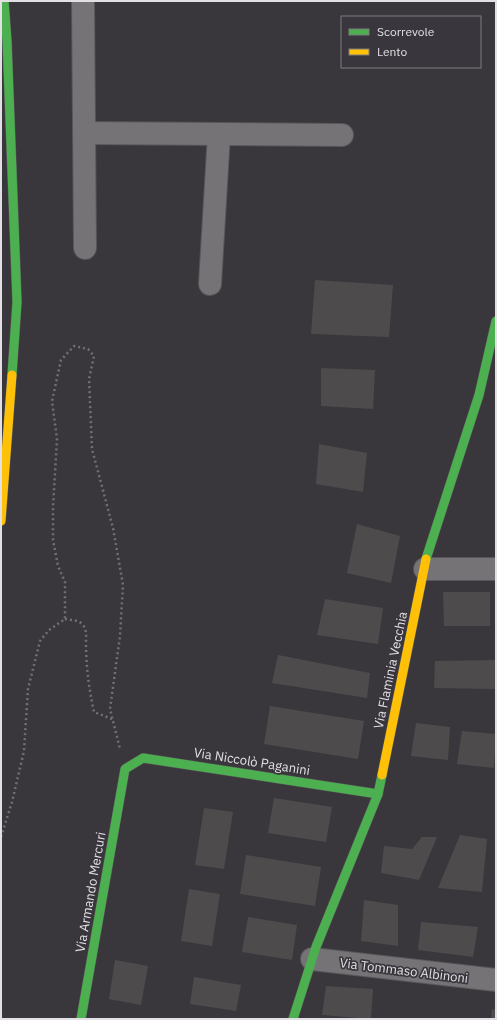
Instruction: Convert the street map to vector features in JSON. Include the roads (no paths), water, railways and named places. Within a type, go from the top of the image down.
[{"type":"main road","points":[[1,521],[17,302],[8,49],[4,1]]},
{"type":"main road","name":"Via Flaminia Vecchia","points":[[293,1019],[312,959],[378,794],[428,550],[479,395],[496,321]]},
{"type":"main road","name":"Via Niccolò Paganini","points":[[125,769],[144,758],[378,794]]},
{"type":"main road","name":"Via Armando Mercuri","points":[[81,1019],[125,769]]},
{"type":"street","points":[[83,1],[85,248]]},
{"type":"street","points":[[84,133],[342,135]]},
{"type":"street","points":[[210,284],[219,134]]},
{"type":"street","points":[[425,568],[496,569]]},
{"type":"street","name":"Via Tommaso Albinoni","points":[[312,959],[496,980]]}]
